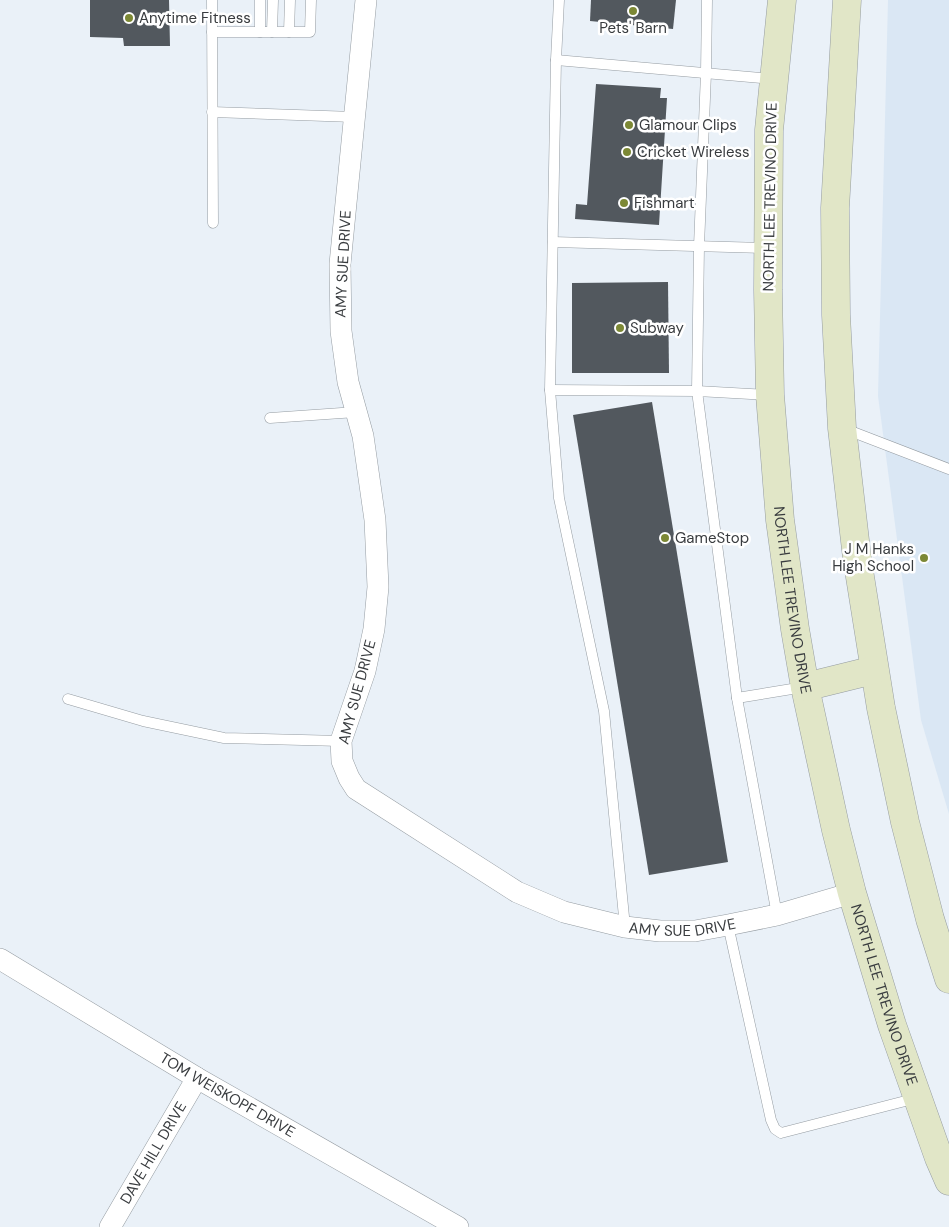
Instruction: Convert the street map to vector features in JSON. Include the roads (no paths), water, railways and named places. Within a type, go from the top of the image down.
[{"type":"main road","name":"NORTH LEE TREVINO DRIVE","points":[[782,0],[769,130],[768,290],[770,395],[780,520],[795,629],[805,687],[852,894],[892,1025],[949,1181]]},
{"type":"main road","points":[[846,0],[835,208],[836,316],[842,428],[857,558],[881,708],[905,822],[930,919],[949,979]]},
{"type":"main road","points":[[805,687],[874,670]]},
{"type":"street","name":"AMY SUE DRIVE","points":[[366,0],[340,264],[340,312],[348,382],[363,436],[375,520],[378,587],[374,629],[365,670],[341,741],[342,761],[348,778],[356,789],[517,892],[564,912],[625,927],[660,932],[695,930],[777,915],[852,894]]},
{"type":"street","name":"TOM WEISKOPF DRIVE","points":[[0,959],[197,1078],[458,1227]]},
{"type":"street","name":"DAVE HILL DRIVE","points":[[110,1227],[197,1078]]},
{"type":"lane","points":[[212,0],[213,223]]},
{"type":"lane","points":[[260,0],[260,32]]},
{"type":"lane","points":[[272,32],[273,0]]},
{"type":"lane","points":[[289,32],[290,0]]},
{"type":"lane","points":[[212,32],[310,32],[311,0]]},
{"type":"lane","points":[[559,0],[556,60],[550,390],[559,498],[604,711],[625,927]]},
{"type":"lane","points":[[707,0],[699,246],[697,391],[737,698],[777,915]]},
{"type":"lane","points":[[556,60],[774,79]]},
{"type":"lane","points":[[212,112],[354,117]]},
{"type":"lane","points":[[553,242],[768,248]]},
{"type":"lane","points":[[550,390],[697,391],[770,395]]},
{"type":"lane","points":[[270,418],[356,412]]},
{"type":"lane","points":[[842,428],[949,469]]},
{"type":"lane","points":[[737,698],[805,687]]},
{"type":"lane","points":[[68,699],[143,721],[224,738],[341,741]]},
{"type":"lane","points":[[728,925],[771,1120],[775,1129],[781,1133],[918,1097]]},
{"type":"place","name":"Pets' Barn","points":[[633,11]]},
{"type":"place","name":"Anytime Fitness","points":[[129,18]]},
{"type":"place","name":"Glamour Clips","points":[[629,125]]},
{"type":"place","name":"Cricket Wireless","points":[[627,152]]},
{"type":"place","name":"Fishmart","points":[[624,203]]},
{"type":"place","name":"Subway","points":[[620,328]]},
{"type":"place","name":"GameStop","points":[[665,538]]},
{"type":"place","name":"J M Hanks High School","points":[[924,558]]}]
